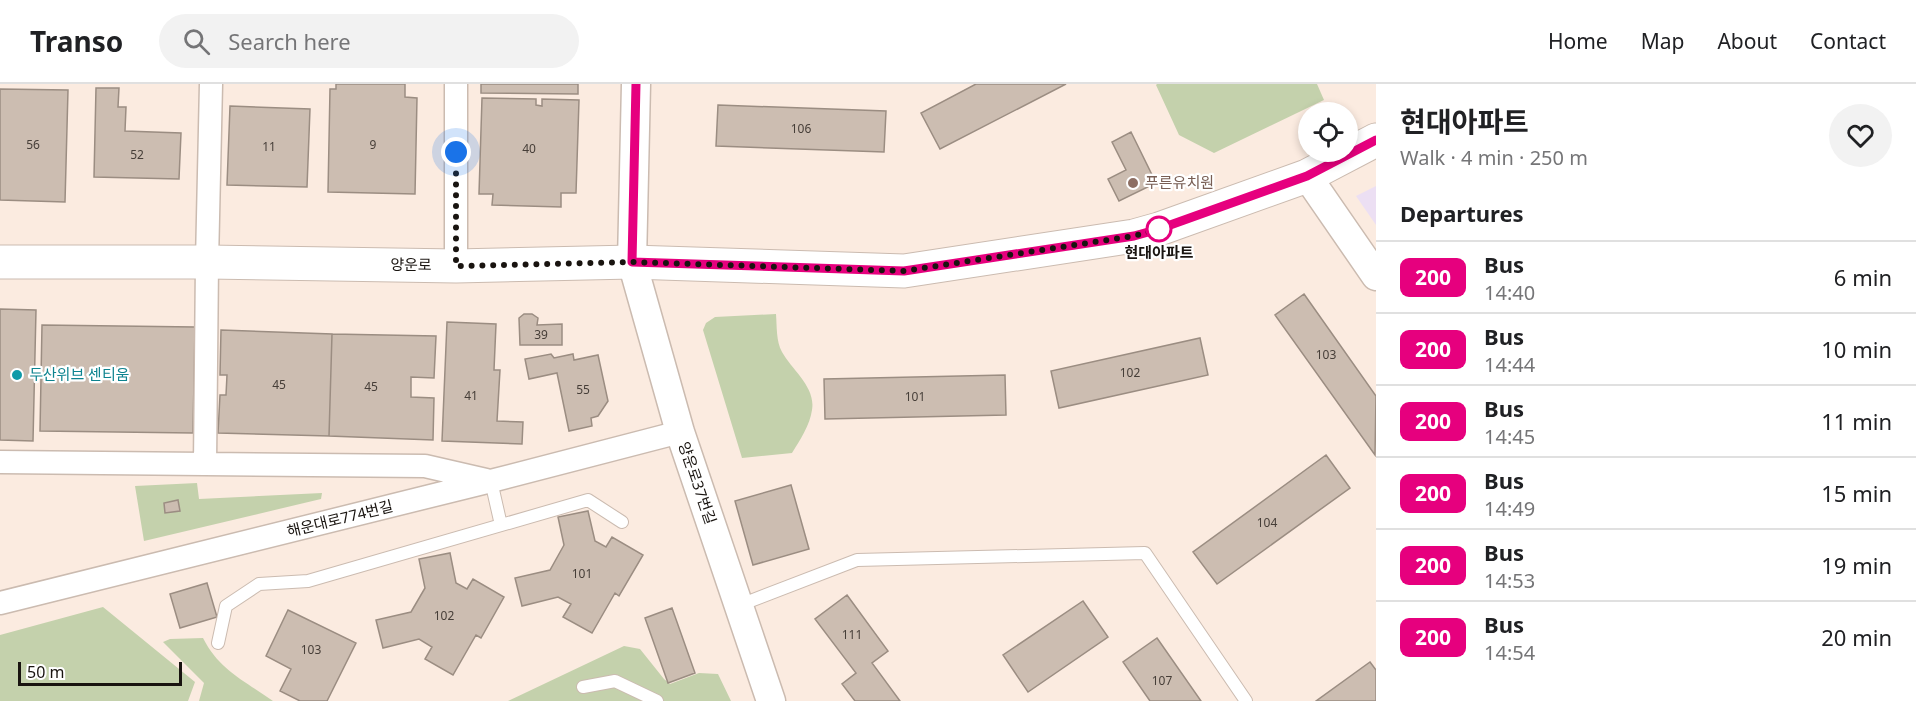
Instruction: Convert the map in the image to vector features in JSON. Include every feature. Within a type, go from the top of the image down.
[{"type":"main road","name":"양운로","points":[[0,262],[207,262],[456,266],[632,262],[904,271],[1134,236],[1307,176],[1376,140]]},
{"type":"street","points":[[205,464],[211,84]]},
{"type":"street","points":[[456,84],[456,266]]},
{"type":"street","name":"양운로37번길","points":[[636,84],[632,262],[680,432],[771,701]]},
{"type":"street","points":[[1307,176],[1376,276]]},
{"type":"street","name":"해운대로774번길","points":[[0,603],[680,432]]},
{"type":"street","points":[[0,462],[425,466],[490,481]]},
{"type":"lane","points":[[490,481],[501,525]]},
{"type":"lane","points":[[218,643],[226,606],[260,584],[308,581],[588,500],[622,522]]},
{"type":"lane","points":[[740,605],[857,560],[1145,553],[1246,701]]},
{"type":"lane","points":[[583,687],[615,681],[657,701]]},
{"type":"shaded area","points":[[1376,186],[1376,225],[1356,196]]},
{"type":"green space","points":[[1317,84],[1324,100],[1298,102],[1298,113],[1214,153],[1179,135],[1156,85]]},
{"type":"green space","points":[[776,314],[780,348],[807,386],[812,402],[811,416],[792,453],[742,458],[703,330],[706,323],[715,317]]},
{"type":"green space","points":[[197,483],[199,499],[322,493],[321,499],[144,541],[135,486]]},
{"type":"green space","points":[[103,607],[195,682],[188,701],[0,701],[0,635]]},
{"type":"green space","points":[[203,638],[209,649],[225,667],[273,701],[199,701],[204,683],[163,642],[170,639]]},
{"type":"green space","points":[[624,646],[640,649],[670,684],[699,673],[718,674],[731,701],[508,701]]},
{"type":"building","points":[[336,84],[405,84],[405,97],[417,98],[415,194],[328,192],[330,89],[336,89]]},
{"type":"building","points":[[481,84],[578,84],[578,94],[481,93]]},
{"type":"building","points":[[976,84],[1066,84],[940,149],[921,113]]},
{"type":"building","points":[[96,88],[119,88],[118,107],[126,107],[125,131],[181,133],[179,179],[94,177]]},
{"type":"building","points":[[0,89],[68,90],[65,202],[0,200]]},
{"type":"building","points":[[482,98],[536,99],[536,105],[542,106],[542,99],[579,100],[576,193],[561,193],[561,207],[492,205],[493,194],[479,194]]},
{"type":"building","points":[[718,105],[886,111],[884,152],[716,146]]},
{"type":"building","points":[[230,106],[310,109],[307,187],[227,185]]},
{"type":"building","points":[[1131,132],[1156,183],[1119,201],[1108,179],[1126,170],[1112,142]]},
{"type":"building","points":[[1304,294],[1376,396],[1375,455],[1275,315]]},
{"type":"building","name":"두산위브 센티움","points":[[0,309],[36,310],[33,441],[0,440]]},
{"type":"building","points":[[524,314],[532,314],[538,318],[537,325],[562,324],[562,345],[520,345],[519,318]]},
{"type":"building","points":[[447,322],[496,324],[494,370],[500,370],[497,421],[523,422],[522,444],[442,441]]},
{"type":"building","points":[[42,325],[195,327],[193,433],[40,431]]},
{"type":"building","points":[[221,330],[332,334],[329,436],[218,433],[220,395],[226,395],[227,375],[220,375]]},
{"type":"building","points":[[332,334],[436,336],[434,378],[411,377],[411,397],[434,398],[433,440],[329,436]]},
{"type":"building","points":[[1200,338],[1208,375],[1059,408],[1051,371]]},
{"type":"building","points":[[551,354],[554,358],[573,354],[574,360],[598,355],[608,401],[598,416],[591,418],[592,426],[569,431],[557,373],[529,379],[525,359]]},
{"type":"building","points":[[1005,375],[1006,415],[825,419],[824,379]]},
{"type":"building","points":[[1326,455],[1350,488],[1217,584],[1193,552]]},
{"type":"building","points":[[791,485],[809,549],[753,565],[735,501]]},
{"type":"building","points":[[178,500],[180,511],[165,513],[164,503]]},
{"type":"building","points":[[588,511],[595,541],[606,547],[612,537],[643,555],[619,596],[615,593],[592,633],[563,617],[571,604],[558,597],[522,606],[515,578],[550,570],[564,545],[558,517]]},
{"type":"building","points":[[450,553],[456,583],[467,589],[473,579],[504,597],[481,638],[476,635],[453,675],[425,659],[432,647],[419,639],[383,648],[376,620],[411,612],[425,588],[419,559]]},
{"type":"building","points":[[207,583],[217,617],[180,628],[170,594]]},
{"type":"building","points":[[847,595],[888,651],[872,663],[900,701],[855,701],[842,684],[856,673],[815,619]]},
{"type":"building","points":[[1083,601],[1108,637],[1028,692],[1003,655]]},
{"type":"building","points":[[672,608],[695,673],[668,683],[645,618]]},
{"type":"building","points":[[288,610],[356,643],[327,701],[300,701],[280,691],[291,669],[266,656]]},
{"type":"building","points":[[1157,638],[1201,701],[1150,701],[1123,662]]},
{"type":"building","points":[[1370,662],[1376,670],[1376,701],[1316,701]]},
{"type":"bus line","name":"200","points":[[636,84],[632,262],[904,271],[1134,236],[1307,176],[1376,140]]},
{"type":"place","name":"푸른유치원","points":[[1133,183]]},
{"type":"place","name":"현대아파트","points":[[1159,229]]},
{"type":"place","name":"두산위브 센티움","points":[[17,375]]},
{"type":"route","points":[[456,152],[456,266],[632,262],[904,271],[1134,236],[1159,229]]}]
